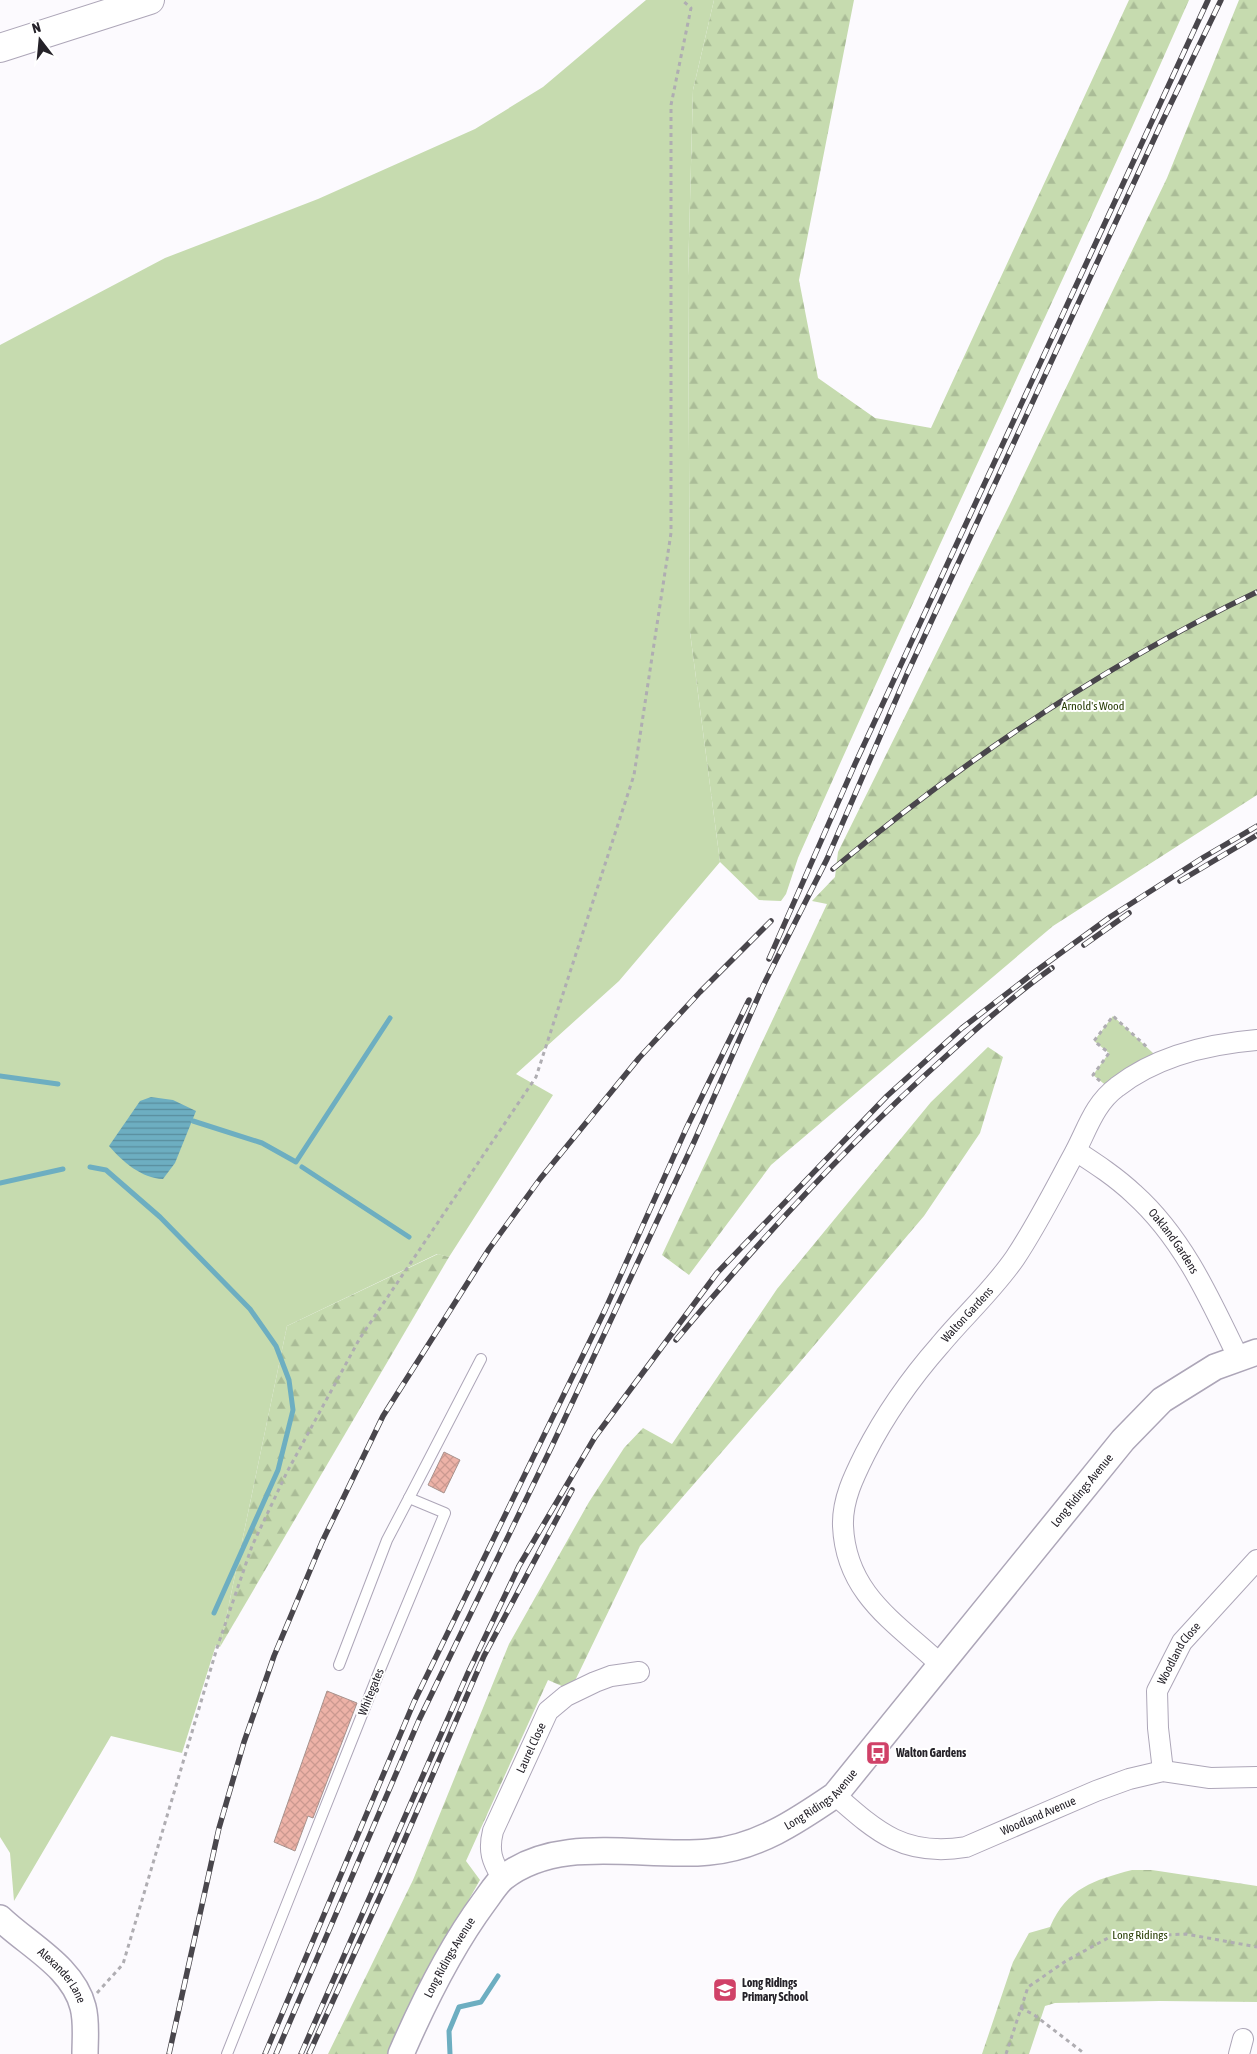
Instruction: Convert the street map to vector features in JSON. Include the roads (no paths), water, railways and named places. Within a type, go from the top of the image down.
[{"type":"main road","points":[[0,48],[150,0]]},
{"type":"street","name":"Walton Gardens","points":[[940,1664],[870,1601],[855,1578],[843,1526],[845,1505],[853,1478],[888,1414],[940,1344],[988,1295],[1015,1257],[1076,1151],[1094,1112],[1113,1091],[1146,1067],[1206,1048],[1257,1040]]},
{"type":"street","name":"Oakland Gardens","points":[[1076,1151],[1106,1171],[1135,1194],[1167,1230],[1189,1260],[1247,1355]]},
{"type":"street","name":"Long Ridings Avenue","points":[[401,2054],[443,1967],[471,1920],[502,1878],[538,1859],[572,1852],[605,1850],[709,1852],[743,1846],[773,1833],[836,1795],[1122,1440],[1162,1400],[1215,1367],[1247,1355]]},
{"type":"street","name":"Woodland Close","points":[[1162,1771],[1157,1719],[1157,1691],[1182,1642],[1257,1560]]},
{"type":"street","name":"Laurel Close","points":[[502,1878],[491,1859],[489,1846],[493,1831],[548,1711],[566,1696],[595,1682],[611,1676],[639,1672]]},
{"type":"street","name":"Woodland Avenue","points":[[836,1795],[884,1836],[916,1846],[949,1850],[966,1847],[1096,1791],[1162,1771],[1210,1778],[1257,1776]]},
{"type":"street","name":"Alexander Lane","points":[[0,1918],[16,1934],[57,1966],[75,1986],[84,2008],[85,2054]]},
{"type":"lane","points":[[339,1665],[387,1540],[481,1358]]},
{"type":"lane","name":"Whitegates","points":[[227,2054],[330,1791],[445,1513],[409,1498]]},
{"type":"water","points":[[151,1097],[173,1100],[196,1111],[175,1163],[163,1179],[147,1176],[133,1168],[109,1146],[140,1101]]},
{"type":"waterway","points":[[193,1121],[262,1143],[296,1162],[390,1018]]},
{"type":"waterway","points":[[0,1076],[58,1084]]},
{"type":"waterway","points":[[90,1167],[106,1170],[160,1217],[250,1309],[276,1346],[289,1380],[293,1410],[278,1470],[214,1613]]},
{"type":"waterway","points":[[302,1167],[409,1237]]},
{"type":"waterway","points":[[0,1183],[63,1169]]},
{"type":"waterway","points":[[450,2054],[449,2031],[459,2007],[481,2002],[498,1976]]},
{"type":"railway","points":[[769,959],[855,764],[1208,0]]},
{"type":"railway","points":[[276,2054],[419,1720],[551,1448],[694,1142],[763,986],[827,859],[907,674],[1161,124],[1221,0]]},
{"type":"railway","points":[[833,869],[933,790],[1036,717],[1144,651],[1200,620],[1257,592]]},
{"type":"railway","points":[[301,2054],[467,1675],[519,1566],[595,1437],[717,1273],[887,1096],[962,1028],[1110,917],[1204,857],[1257,826]]},
{"type":"railway","points":[[1180,881],[1257,835]]},
{"type":"railway","points":[[1084,945],[1129,913]]},
{"type":"railway","points":[[169,2054],[219,1828],[244,1742],[274,1656],[322,1542],[383,1416],[489,1249],[540,1179],[639,1058],[700,992],[771,921]]},
{"type":"railway","points":[[676,1340],[739,1266],[838,1159],[908,1091],[983,1023],[1052,968]]},
{"type":"railway","points":[[265,2054],[414,1702],[605,1310],[686,1129],[749,1000]]},
{"type":"railway","points":[[309,2054],[383,1890],[484,1656],[572,1490]]},
{"type":"place","name":"Walton Gardens","points":[[878,1753]]},
{"type":"place","name":"Long Ridings Primary School","points":[[725,1990]]},
{"type":"park label","name":"Arnold's Wood","points":[[1093,706]]},
{"type":"park label","name":"Long Ridings","points":[[1140,1935]]}]
